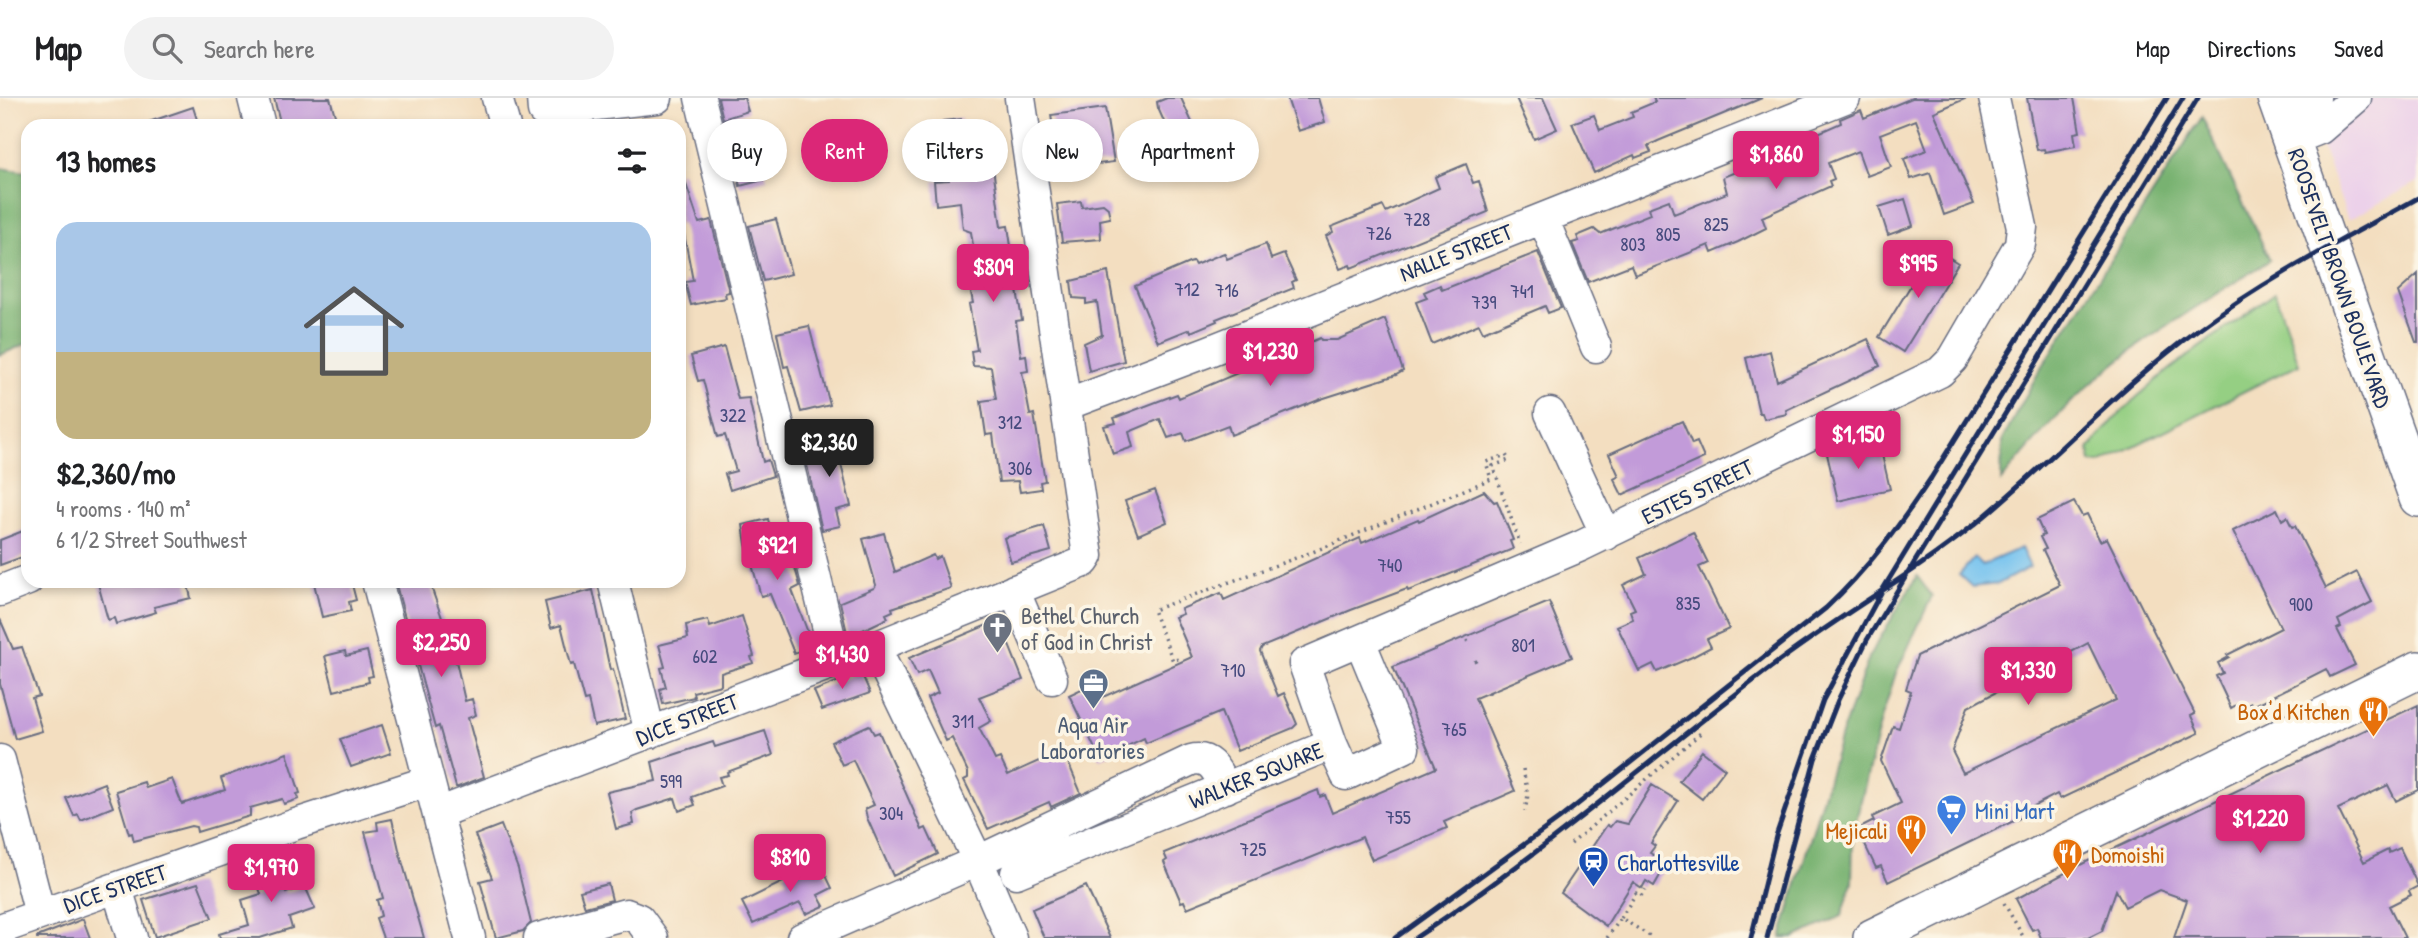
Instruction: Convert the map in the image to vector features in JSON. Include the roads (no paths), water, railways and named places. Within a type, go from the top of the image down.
[{"type":"main road","name":"ROOSEVELT BROWN BOULEVARD","points":[[2283,117],[2418,498]]},
{"type":"main road","points":[[1872,938],[2418,670]]},
{"type":"street","points":[[253,98],[258,119]]},
{"type":"street","points":[[497,98],[503,119]]},
{"type":"street","points":[[542,98],[542,111],[657,98]]},
{"type":"street","points":[[700,98],[836,662]]},
{"type":"street","name":"NALLE STREET","points":[[1066,405],[1209,351],[1845,98]]},
{"type":"street","name":"ESTES STREET","points":[[1594,540],[1940,372],[1953,359],[2020,244],[2022,227],[1994,98]]},
{"type":"street","points":[[2283,117],[2315,98]]},
{"type":"street","points":[[2283,117],[2320,129],[2356,98]]},
{"type":"street","points":[[1026,100],[1066,405]]},
{"type":"street","points":[[1543,218],[1595,348]]},
{"type":"street","name":"DICE STREET","points":[[438,813],[875,647],[1084,562],[1088,556],[1066,405]]},
{"type":"street","points":[[1550,413],[1594,540]]},
{"type":"street","name":"WALKER SQUARE","points":[[1016,873],[1332,744],[1304,664],[1594,540]]},
{"type":"street","points":[[0,591],[21,583]]},
{"type":"street","points":[[379,588],[470,938]]},
{"type":"street","points":[[615,588],[650,733]]},
{"type":"street","points":[[1014,590],[1052,679]]},
{"type":"street","points":[[1332,744],[1346,775],[1404,748],[1360,641]]},
{"type":"street","points":[[875,647],[978,861],[1011,938]]},
{"type":"street","points":[[802,938],[978,861],[1191,760],[1200,758],[1210,762],[1226,788]]},
{"type":"street","points":[[0,760],[40,914]]},
{"type":"street","name":"DICE STREET","points":[[0,929],[296,824],[429,781]]},
{"type":"street","points":[[117,888],[132,938]]},
{"type":"street","points":[[540,938],[626,914],[639,919],[653,938]]},
{"type":"water","points":[[2021,548],[2030,567],[1998,584],[1972,587],[1959,575],[1974,558],[1982,565]]},
{"type":"railway","points":[[1395,938],[1559,819],[1826,608],[1856,578],[1895,530],[1931,478],[2167,98]]},
{"type":"railway","points":[[1751,938],[1776,836],[1823,700],[1883,589],[2183,98]]},
{"type":"railway","points":[[1767,938],[1815,759],[1838,700],[1867,640],[2198,98]]},
{"type":"railway","points":[[1415,938],[1551,840],[1795,649],[1975,524],[2140,376],[2197,330],[2278,277],[2418,198]]},
{"type":"place","name":"Bethel Church of God in Christ","points":[[998,655]]},
{"type":"place","name":"Aqua Air Laboratories","points":[[1093,710]]},
{"type":"place","name":"Box'd Kitchen","points":[[2373,738]]},
{"type":"place","name":"Mini Mart","points":[[1952,837]]},
{"type":"place","name":"Mejicali","points":[[1911,857]]},
{"type":"place","name":"Domoishi","points":[[2068,881]]},
{"type":"place","name":"Charlottesville","points":[[1594,889]]}]
